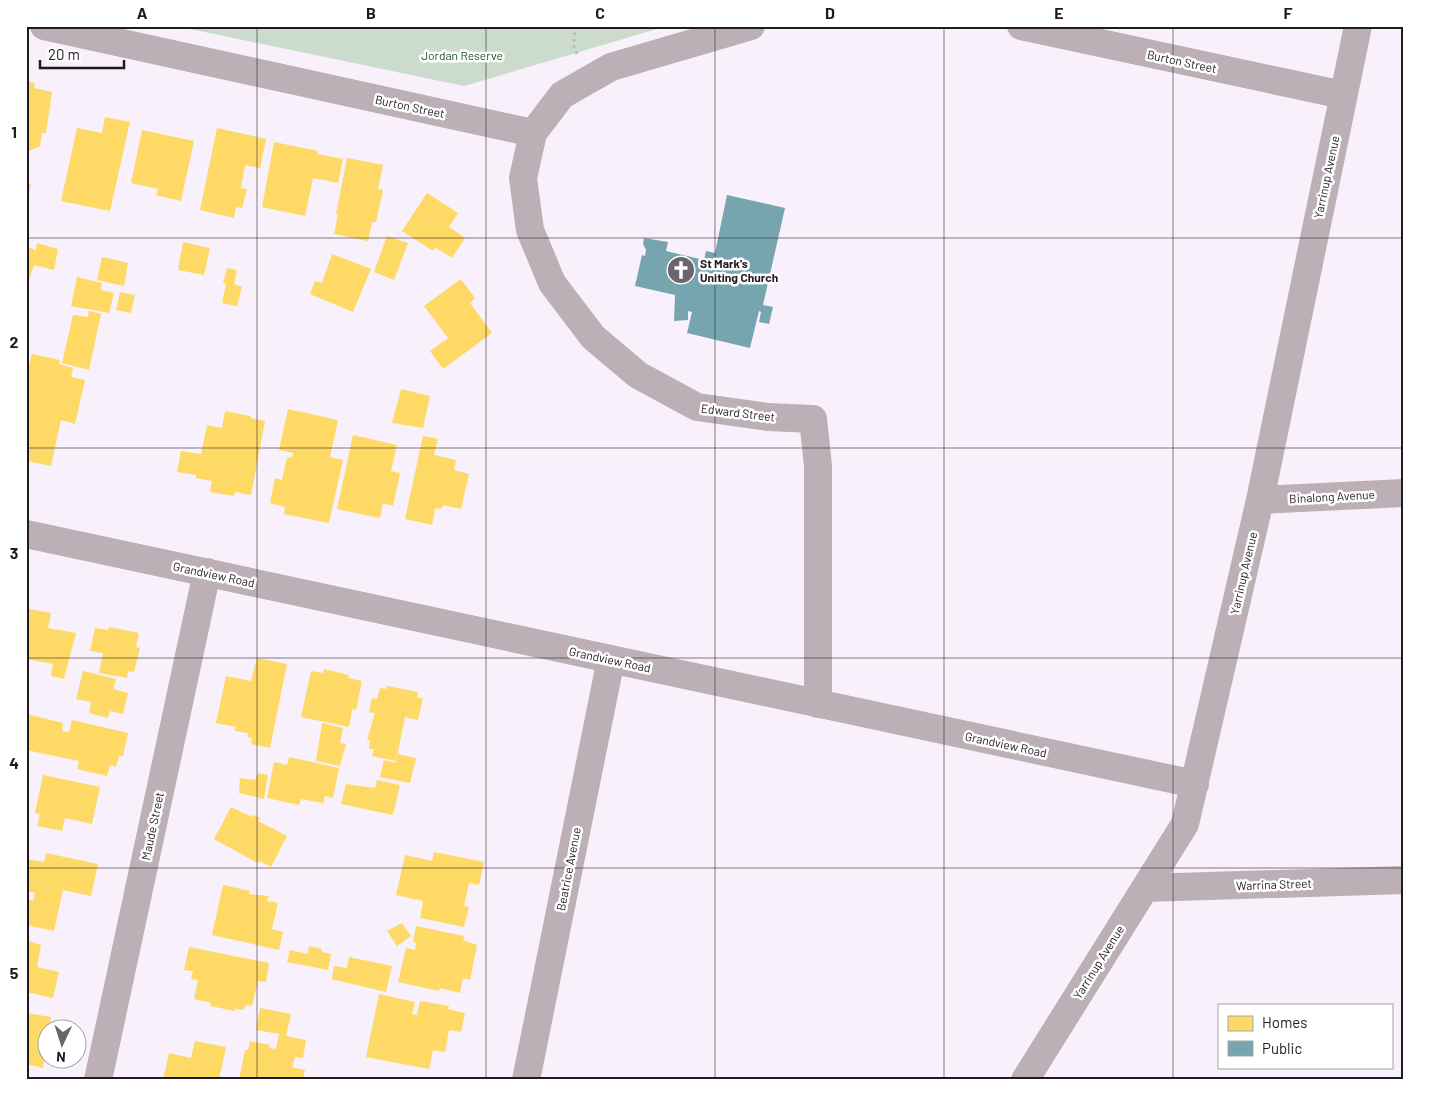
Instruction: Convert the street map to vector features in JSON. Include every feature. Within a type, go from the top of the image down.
[{"type":"street","name":"Burton Street","points":[[44,26],[533,133]]},
{"type":"street","points":[[533,133],[562,95],[611,67],[751,26]]},
{"type":"street","name":"Burton Street","points":[[1021,26],[1343,95]]},
{"type":"street","name":"Yarrinup Avenue","points":[[1025,1080],[1185,824],[1260,500],[1358,26]]},
{"type":"street","name":"Edward Street","points":[[533,133],[523,178],[530,230],[552,283],[593,336],[638,375],[697,408],[768,417],[813,419],[818,466],[818,704]]},
{"type":"street","name":"Binalong Avenue","points":[[1260,500],[1404,493]]},
{"type":"street","name":"Grandview Road","points":[[26,534],[1194,784]]},
{"type":"street","name":"Maude Street","points":[[98,1080],[207,572]]},
{"type":"street","name":"Beatrice Avenue","points":[[526,1080],[611,659]]},
{"type":"street","name":"Warrina Street","points":[[1144,888],[1404,880]]},
{"type":"green space","name":"Jordan Reserve","points":[[176,26],[667,26],[464,86]]},
{"type":"building: Homes","points":[[26,81],[35,83],[34,88],[52,92],[46,133],[42,133],[40,146],[29,151],[27,162]]},
{"type":"building: Homes","points":[[105,117],[130,122],[110,211],[61,201],[77,128],[102,133]]},
{"type":"building: Homes","points":[[217,128],[266,139],[260,168],[245,165],[241,188],[247,189],[242,208],[236,207],[234,218],[200,210]]},
{"type":"building: Homes","points":[[142,130],[194,141],[181,201],[156,195],[158,189],[131,183]]},
{"type":"building: Homes","points":[[274,142],[318,151],[318,154],[343,159],[338,183],[313,178],[305,216],[262,207]]},
{"type":"building: Homes","points":[[347,158],[383,165],[378,189],[383,190],[376,222],[372,222],[368,241],[334,234]]},
{"type":"building: Homes","points":[[26,183],[31,184],[27,206],[26,206]]},
{"type":"building: Homes","points":[[427,193],[458,213],[449,227],[465,238],[452,258],[435,247],[433,251],[402,231]]},
{"type":"building: Homes","points":[[387,236],[408,243],[394,280],[374,272]]},
{"type":"building: Homes","points":[[183,242],[210,248],[204,275],[178,270]]},
{"type":"building: Homes","points":[[37,243],[58,249],[54,270],[34,265],[26,289],[26,247],[36,250]]},
{"type":"building: Homes","points":[[332,254],[371,269],[353,312],[310,294],[315,281],[322,283]]},
{"type":"building: Homes","points":[[102,257],[128,263],[124,286],[97,280]]},
{"type":"building: Homes","points":[[227,268],[237,270],[234,284],[242,287],[237,306],[222,303],[226,284],[223,283]]},
{"type":"building: Homes","points":[[77,277],[102,283],[101,290],[114,293],[109,313],[71,306]]},
{"type":"building: Homes","points":[[461,279],[475,298],[470,303],[492,333],[443,369],[430,351],[448,338],[424,306]]},
{"type":"building: Homes","points":[[120,292],[135,295],[131,313],[116,310]]},
{"type":"building: Homes","points":[[89,311],[101,314],[89,370],[62,363],[73,315],[88,317]]},
{"type":"building: Homes","points":[[32,354],[60,360],[59,364],[73,368],[71,377],[85,380],[75,424],[61,420],[51,466],[26,461],[26,376]]},
{"type":"building: Homes","points":[[401,389],[430,396],[423,428],[392,423]]},
{"type":"building: Homes","points":[[288,409],[338,420],[330,457],[343,460],[329,523],[284,514],[285,507],[270,503],[275,478],[282,480],[287,457],[292,458],[293,453],[279,450]]},
{"type":"building: Homes","points":[[225,411],[265,421],[251,495],[235,492],[234,496],[210,492],[212,481],[196,478],[196,475],[177,472],[181,451],[201,454],[207,425],[222,428]]},
{"type":"building: Homes","points":[[353,435],[397,445],[391,471],[400,473],[393,506],[383,503],[380,518],[337,509]]},
{"type":"building: Homes","points":[[423,436],[438,439],[434,455],[456,460],[454,470],[469,474],[461,509],[443,505],[441,509],[435,508],[432,525],[405,519]]},
{"type":"building: Homes","points":[[29,609],[51,613],[48,628],[76,633],[64,679],[51,676],[53,664],[26,659],[26,624]]},
{"type":"building: Homes","points":[[109,627],[139,633],[136,647],[140,648],[134,672],[128,671],[127,678],[99,673],[103,653],[90,651],[95,628],[108,630]]},
{"type":"building: Homes","points":[[257,658],[287,664],[270,748],[251,744],[252,738],[247,737],[248,733],[235,731],[236,727],[216,723],[226,676],[251,681]]},
{"type":"building: Homes","points":[[324,669],[349,675],[348,678],[362,681],[356,710],[352,709],[349,727],[301,717],[311,671],[323,673]]},
{"type":"building: Homes","points":[[83,671],[116,679],[113,689],[128,693],[123,714],[110,711],[108,718],[89,713],[91,702],[76,699]]},
{"type":"building: Homes","points":[[387,686],[418,692],[417,698],[423,698],[418,720],[405,717],[396,761],[372,756],[374,749],[369,749],[370,740],[367,740],[375,713],[369,712],[372,698],[377,699],[380,688],[386,689]]},
{"type":"building: Homes","points":[[26,714],[63,723],[62,731],[69,732],[72,720],[128,733],[123,756],[119,756],[116,767],[110,765],[107,776],[77,769],[79,761],[26,750]]},
{"type":"building: Homes","points":[[322,723],[343,728],[340,743],[346,744],[340,766],[316,761]]},
{"type":"building: Homes","points":[[398,754],[416,758],[410,783],[380,777],[384,760],[396,763]]},
{"type":"building: Homes","points":[[289,757],[339,768],[333,798],[325,796],[323,803],[301,799],[299,805],[267,798],[274,762],[287,765]]},
{"type":"building: Homes","points":[[258,773],[268,775],[264,799],[239,793],[240,778],[255,780]]},
{"type":"building: Homes","points":[[43,775],[100,787],[92,824],[65,818],[62,831],[37,826],[40,814],[35,813]]},
{"type":"building: Homes","points":[[377,780],[400,785],[393,815],[341,804],[346,784],[375,788]]},
{"type":"building: Homes","points":[[231,807],[252,817],[254,815],[260,818],[258,821],[287,836],[271,867],[259,861],[258,863],[214,839]]},
{"type":"building: Homes","points":[[434,852],[484,862],[479,885],[469,883],[464,906],[469,907],[464,927],[420,918],[423,901],[396,895],[405,855],[432,861]]},
{"type":"building: Homes","points":[[46,853],[98,864],[91,896],[63,890],[54,931],[26,925],[28,899],[33,901],[35,893],[26,891],[26,859],[44,862]]},
{"type":"building: Homes","points":[[223,885],[250,891],[249,894],[269,896],[267,901],[278,903],[272,929],[283,932],[279,950],[212,935]]},
{"type":"building: Homes","points":[[402,923],[411,936],[397,946],[387,931]]},
{"type":"building: Homes","points":[[416,926],[464,936],[463,940],[477,945],[470,980],[463,978],[460,993],[440,988],[439,991],[398,982],[406,948],[415,950],[416,943],[413,942]]},
{"type":"building: Homes","points":[[26,940],[41,945],[37,967],[59,972],[53,998],[26,992]]},
{"type":"building: Homes","points":[[309,946],[322,949],[322,952],[331,954],[328,970],[287,962],[290,950],[308,954]]},
{"type":"building: Homes","points":[[189,947],[269,963],[266,982],[258,981],[252,1006],[245,1005],[244,1010],[235,1009],[235,1011],[210,1006],[211,1003],[194,999],[198,980],[191,979],[193,971],[184,970]]},
{"type":"building: Homes","points":[[349,957],[392,966],[386,992],[332,979],[334,966],[347,968]]},
{"type":"building: Homes","points":[[379,994],[415,1002],[412,1014],[417,1015],[420,1001],[449,1006],[448,1009],[465,1013],[461,1032],[449,1030],[445,1052],[433,1050],[429,1069],[366,1057]]},
{"type":"building: Homes","points":[[260,1008],[291,1014],[286,1036],[306,1040],[303,1058],[295,1057],[292,1067],[305,1070],[303,1080],[239,1080],[245,1050],[248,1050],[250,1041],[270,1045],[269,1048],[276,1049],[279,1034],[256,1030]]},
{"type":"building: Homes","points":[[26,1013],[51,1017],[38,1018],[38,1067],[26,1064]]},
{"type":"building: Homes","points":[[195,1041],[226,1047],[219,1080],[163,1080],[169,1053],[191,1058]]},
{"type":"building: Public","points":[[727,195],[785,208],[763,305],[773,307],[769,324],[759,322],[761,312],[759,311],[750,348],[687,333],[692,312],[688,311],[688,320],[674,321],[675,295],[635,286],[642,255],[645,256],[644,238],[668,242],[666,251],[704,260],[706,251],[715,253]]},
{"type":"place","name":"St Mark's Uniting Church","points":[[681,270]]}]
